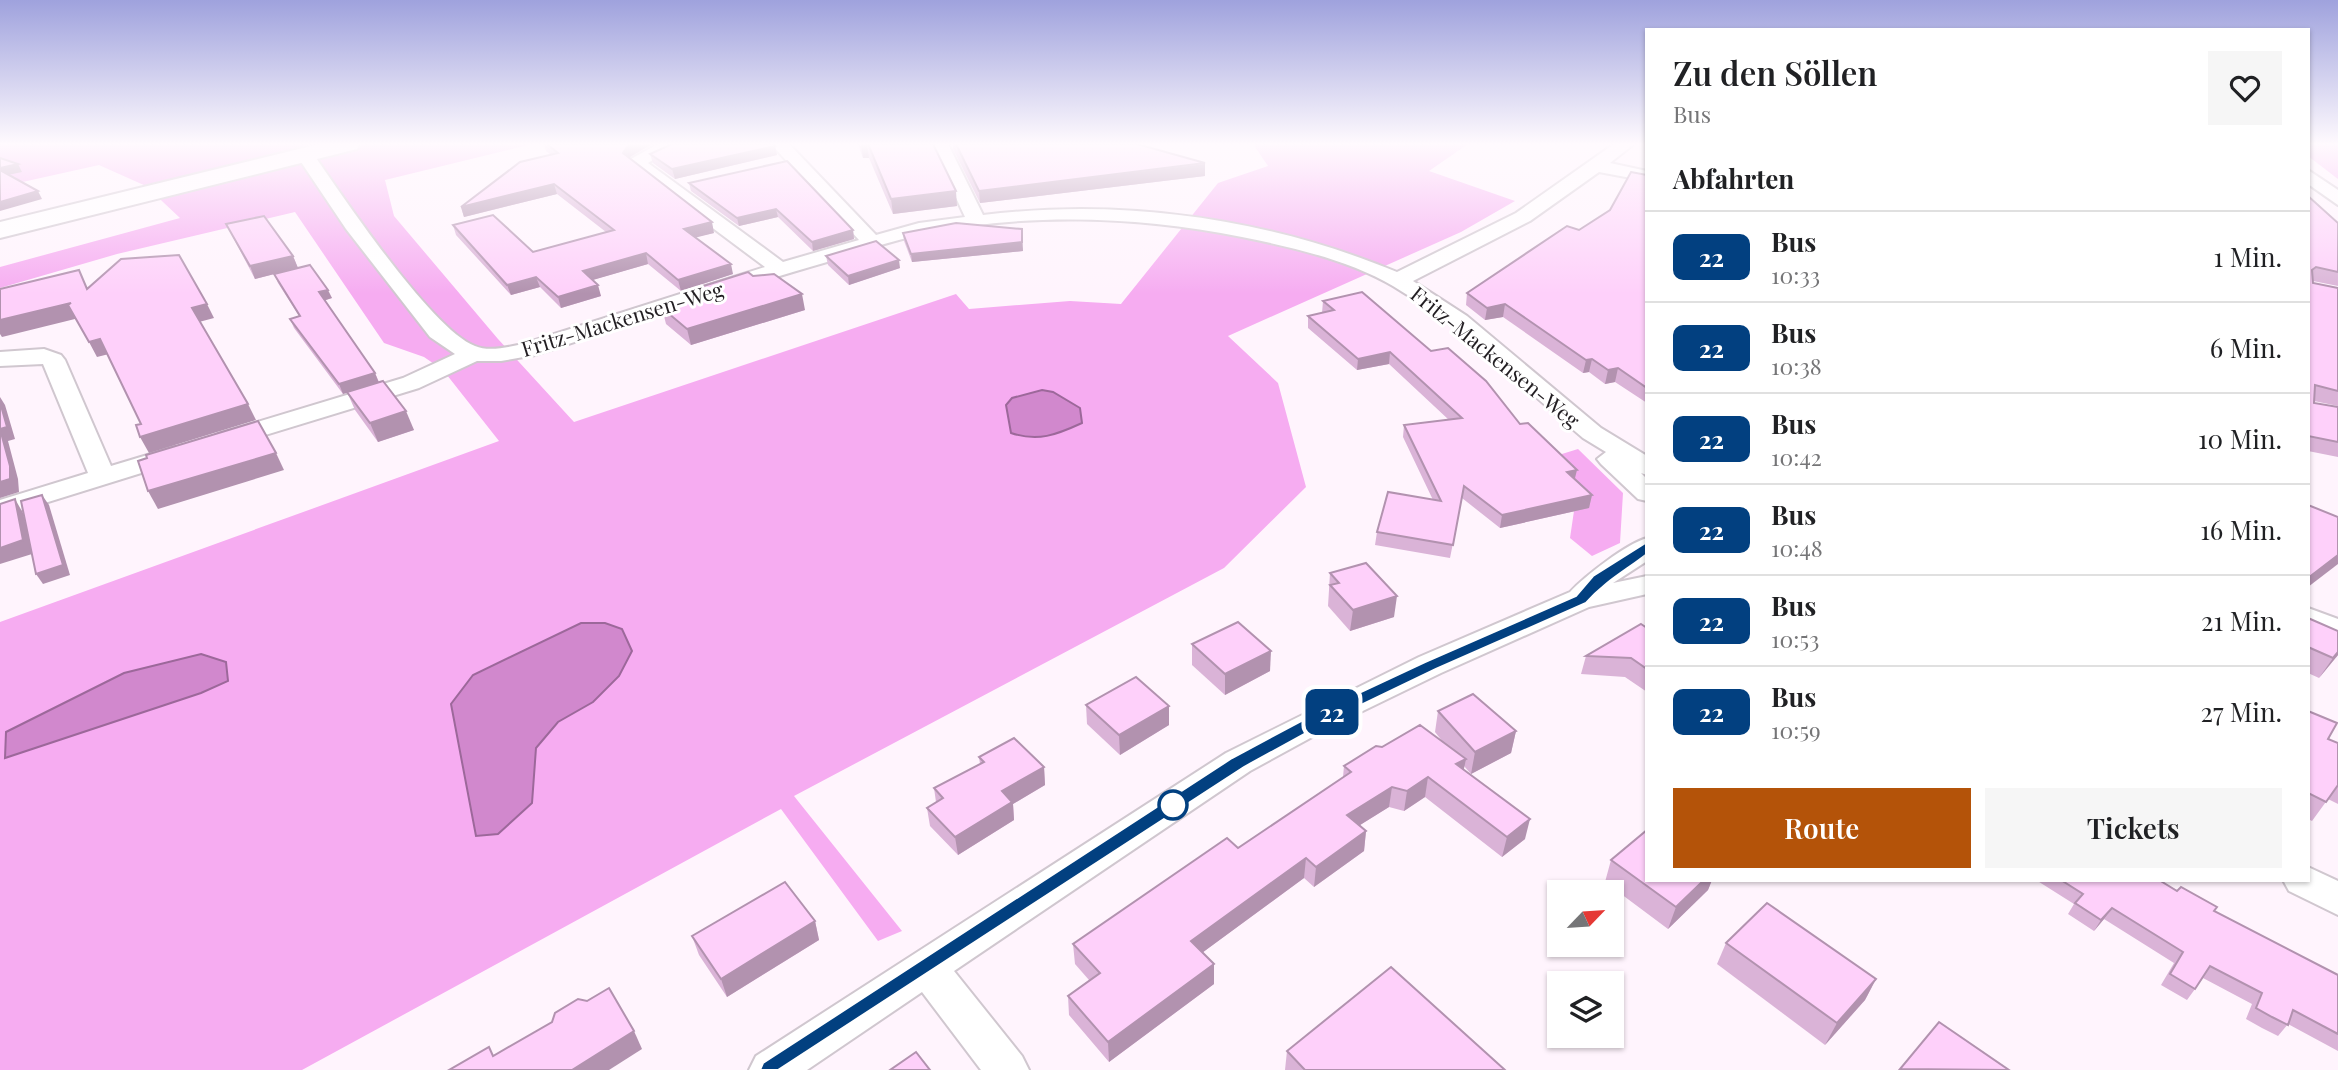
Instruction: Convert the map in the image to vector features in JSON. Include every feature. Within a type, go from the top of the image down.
[{"type":"main road","points":[[0,230],[149,194]]},
{"type":"street","points":[[332,194],[353,225],[438,332],[454,347],[471,355]]},
{"type":"street","points":[[677,194],[780,268]]},
{"type":"street","points":[[826,194],[871,241]]},
{"type":"street","points":[[963,194],[976,220]]},
{"type":"street","points":[[1398,280],[1523,217],[1556,194]]},
{"type":"street","points":[[2310,198],[2338,200]]},
{"type":"street","name":"Fritz-Mackensen-Weg","points":[[471,355],[496,356],[527,350],[871,241],[976,220],[1117,214],[1202,223],[1310,247],[1398,280],[1459,321],[1592,433],[1645,466]]},
{"type":"street","points":[[0,509],[411,383],[471,355]]},
{"type":"street","points":[[0,359],[44,356],[53,360],[102,476]]},
{"type":"street","name":"Fritz-Mackensen-Weg","points":[[1592,433],[1612,462],[1645,491]]},
{"type":"street","points":[[1581,600],[1598,579],[1645,549]]},
{"type":"street","points":[[771,1070],[1238,762],[1418,671],[1581,600],[1645,585]]},
{"type":"street","points":[[2310,619],[2338,630]]},
{"type":"street","points":[[2306,882],[2338,898]]},
{"type":"street","points":[[927,967],[1007,1070]]},
{"type":"shaded area","points":[[154,194],[388,194],[394,216],[498,339],[574,422],[956,294],[969,309],[1070,301],[1121,304],[1209,194],[1495,194],[1515,201],[1461,232],[1228,336],[1278,383],[1306,487],[1224,568],[794,796],[902,931],[878,941],[781,809],[302,1070],[0,1070],[0,622],[499,441],[443,370],[424,357],[384,343],[295,212],[117,254],[0,288],[0,267],[180,218]]},
{"type":"shaded area","points":[[1042,390],[1053,392],[1080,408],[1082,423],[1047,436],[1030,437],[1011,433],[1006,405],[1012,398]]},
{"type":"shaded area","points":[[1578,449],[1623,493],[1620,543],[1592,556],[1570,538],[1574,511],[1588,507],[1549,458]]},
{"type":"shaded area","points":[[581,623],[605,623],[622,629],[632,651],[619,676],[593,702],[558,722],[536,748],[532,803],[498,834],[476,836],[451,704],[473,675]]},
{"type":"shaded area","points":[[201,654],[226,662],[228,681],[201,693],[5,758],[6,732],[124,673]]},
{"type":"building","points":[[0,194],[28,194],[0,202]]},
{"type":"building","points":[[478,194],[514,194],[461,207]]},
{"type":"building","points":[[567,194],[676,194],[712,222],[684,229],[731,264],[678,280],[646,253],[583,271],[598,285],[558,297],[536,277],[507,285],[453,225],[493,215],[533,252],[614,230]]},
{"type":"building","points":[[704,194],[819,194],[853,230],[812,242],[776,209],[737,218]]},
{"type":"building","points":[[889,194],[932,194],[891,199]]},
{"type":"building","points":[[1619,194],[1645,194],[1645,387],[1618,368],[1608,370],[1592,359],[1586,360],[1505,304],[1487,308],[1467,293],[1567,226],[1579,230],[1610,210]]},
{"type":"building","points":[[2310,198],[2338,223],[2338,272],[2316,267],[2312,270],[2313,283],[2338,288],[2338,391],[2315,385],[2314,403],[2338,407],[2338,442],[2310,436]]},
{"type":"building","points":[[264,216],[293,256],[250,266],[226,224]]},
{"type":"building","points":[[956,223],[1022,229],[1022,242],[911,254],[903,233]]},
{"type":"building","points":[[876,241],[899,260],[848,276],[826,256]]},
{"type":"building","points":[[179,255],[207,304],[192,308],[248,404],[140,437],[136,425],[141,424],[100,339],[89,342],[68,305],[71,303],[0,320],[0,289],[79,270],[87,289],[121,259]]},
{"type":"building","points":[[310,265],[328,290],[319,292],[375,373],[339,384],[290,319],[300,316],[274,274]]},
{"type":"building","points":[[748,272],[753,276],[774,274],[802,294],[687,329],[662,308],[703,296],[694,289]]},
{"type":"building","points":[[1362,292],[1431,351],[1448,348],[1486,381],[1520,424],[1528,423],[1577,470],[1567,472],[1592,495],[1502,515],[1464,486],[1453,545],[1377,532],[1388,492],[1441,501],[1404,425],[1462,418],[1390,352],[1358,359],[1308,316],[1334,310],[1323,301]]},
{"type":"building","points":[[383,381],[406,411],[370,423],[347,392]]},
{"type":"building","points":[[0,402],[7,427],[0,429]]},
{"type":"building","points":[[258,421],[276,453],[148,491],[138,461],[147,458],[146,455]]},
{"type":"building","points":[[0,429],[10,466],[10,479],[0,482]]},
{"type":"building","points":[[42,495],[63,565],[36,574],[21,501]]},
{"type":"building","points":[[15,499],[23,540],[0,548],[0,504]]},
{"type":"building","points":[[2310,506],[2338,517],[2338,555],[2310,576]]},
{"type":"building","points":[[1366,563],[1397,596],[1353,610],[1330,585],[1339,583],[1330,573]]},
{"type":"building","points":[[2310,619],[2338,631],[2338,652],[2333,658],[2310,648]]},
{"type":"building","points":[[1238,622],[1271,651],[1225,674],[1192,644]]},
{"type":"building","points":[[1641,624],[1645,627],[1645,668],[1631,658],[1586,656]]},
{"type":"building","points":[[1136,677],[1169,706],[1119,735],[1086,705]]},
{"type":"building","points":[[1473,694],[1516,731],[1475,752],[1438,711]]},
{"type":"building","points":[[2310,712],[2337,723],[2328,739],[2338,743],[2338,785],[2326,802],[2310,794]]},
{"type":"building","points":[[1420,725],[1466,759],[1456,764],[1530,819],[1507,837],[1428,777],[1407,791],[1392,787],[1347,815],[1366,831],[1316,867],[1306,858],[1191,941],[1214,964],[1108,1042],[1068,996],[1100,973],[1073,944],[1227,838],[1238,848],[1351,772],[1344,766],[1376,746],[1382,747]]},
{"type":"building","points":[[1014,738],[1044,767],[1002,791],[1012,802],[955,837],[927,808],[943,798],[934,788],[984,762],[979,757]]},
{"type":"building","points":[[1645,832],[1645,882],[1702,882],[1676,907],[1611,860]]},
{"type":"building","points":[[785,882],[815,921],[721,979],[692,936]]},
{"type":"building","points":[[2064,882],[2162,882],[2177,891],[2181,887],[2217,907],[2214,911],[2338,975],[2338,1034],[2293,1010],[2288,1025],[2272,1017],[2256,1008],[2262,993],[2210,966],[2195,989],[2170,974],[2183,952],[2112,908],[2101,920],[2075,903],[2083,894]]},
{"type":"building","points":[[1767,903],[1876,979],[1837,1023],[1726,943]]},
{"type":"building","points":[[1391,967],[1505,1070],[1305,1070],[1287,1051]]},
{"type":"building","points":[[609,988],[634,1031],[572,1070],[449,1070],[489,1047],[493,1056],[552,1022],[555,1013],[578,999],[587,1001]]},
{"type":"building","points":[[1939,1022],[2009,1070],[1900,1069]]},
{"type":"building","points":[[916,1052],[930,1070],[890,1070]]},
{"type":"bus line","name":"22","points":[[771,1070],[1238,762],[1324,716],[1430,665],[1581,600],[1598,579],[1645,549]]}]
